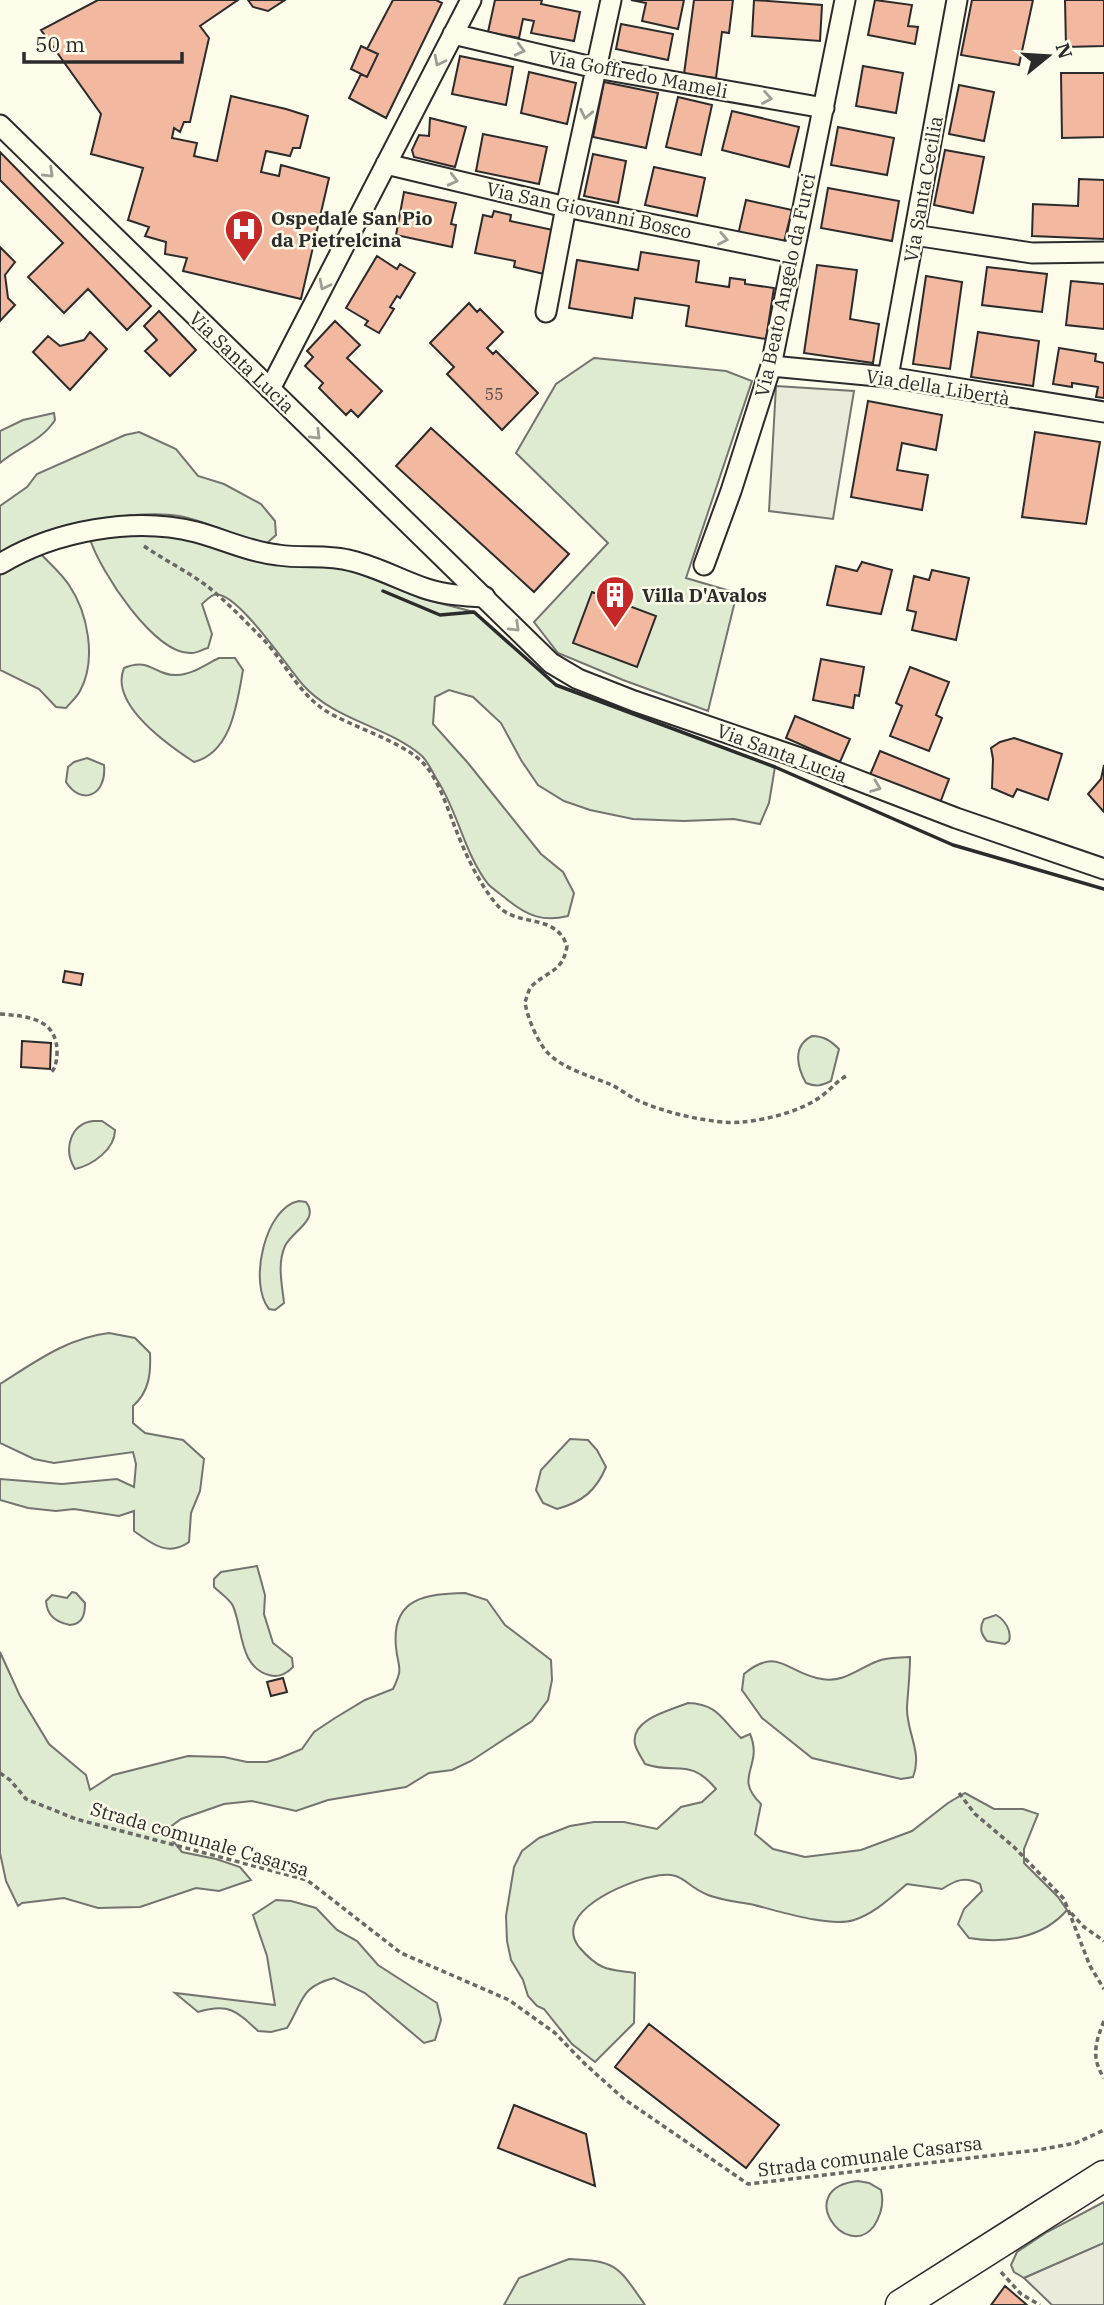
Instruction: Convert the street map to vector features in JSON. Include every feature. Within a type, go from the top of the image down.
[{"type":"main road","points":[[901,2305],[1104,2176]]},
{"type":"street","points":[[270,389],[471,0]]},
{"type":"street","points":[[546,312],[611,0]]},
{"type":"street","name":"Via Beato Angelo da Furci","points":[[704,565],[771,366],[845,0]]},
{"type":"street","name":"Via Santa Cecilia","points":[[888,377],[957,0]]},
{"type":"street","name":"Via Goffredo Mameli","points":[[453,34],[596,68],[824,108]]},
{"type":"street","name":"Via Santa Lucia","points":[[0,125],[551,663],[578,679],[647,705],[1104,869]]},
{"type":"street","name":"Via San Giovanni Bosco","points":[[386,164],[566,207],[793,253]]},
{"type":"street","points":[[914,235],[1032,253],[1104,252]]},
{"type":"street","name":"Via della Libertà","points":[[771,366],[888,377],[1104,412]]},
{"type":"street","points":[[0,564],[27,549],[48,542],[148,524],[194,531],[248,549],[277,555],[340,558],[378,569],[430,590],[449,595],[485,597]]},
{"type":"path","points":[[121,527],[225,602],[262,637],[306,694],[324,709],[375,734],[424,764],[436,784],[481,883],[501,909],[516,918],[540,922],[556,930],[565,939],[568,946],[562,963],[532,986],[525,1002],[540,1041],[554,1058],[617,1087],[636,1100],[725,1123],[745,1122],[787,1113],[823,1095],[848,1075]]},
{"type":"path","points":[[0,1014],[47,1024],[58,1042],[57,1062],[54,1071],[49,1074]]},
{"type":"path","name":"Strada comunale Casarsa","points":[[0,1773],[10,1780],[26,1799],[76,1819],[307,1880],[401,1953],[509,2000],[555,2033],[624,2098],[748,2184],[1038,2150],[1076,2143],[1104,2130]]},
{"type":"path","points":[[959,1793],[975,1814],[1014,1847],[1064,1899],[1090,1966],[1104,1989]]},
{"type":"path","points":[[1070,1913],[1104,1941]]},
{"type":"path","points":[[1104,2021],[1094,2051],[1104,2078]]},
{"type":"path","points":[[982,2253],[1021,2294],[1040,2305]]},
{"type":"green space","points":[[594,358],[726,371],[752,381],[686,578],[737,593],[708,711],[558,653],[534,622],[608,543],[516,453],[556,384]]},
{"type":"green space","points":[[54,413],[55,420],[43,434],[0,463],[0,431],[23,420]]},
{"type":"green space","points":[[139,432],[176,449],[198,476],[224,484],[261,504],[275,521],[276,535],[267,543],[244,538],[190,518],[163,515],[124,516],[82,522],[44,532],[0,553],[0,506],[27,487],[37,474],[125,435]]},
{"type":"green space","points":[[130,533],[170,534],[261,562],[338,565],[420,598],[474,612],[556,685],[775,767],[769,803],[760,824],[734,819],[633,819],[590,810],[564,801],[538,785],[501,723],[473,697],[449,690],[435,697],[433,724],[541,854],[563,872],[574,893],[568,916],[543,918],[529,914],[488,884],[473,859],[444,791],[422,756],[393,737],[345,715],[316,697],[240,608],[220,595],[210,597],[202,604],[212,634],[208,648],[192,653],[177,650],[146,627],[117,590],[90,539]]},
{"type":"green space","points":[[39,552],[62,576],[76,596],[88,637],[85,679],[79,693],[66,708],[56,707],[39,689],[0,670],[0,573]]},
{"type":"green space","points":[[219,658],[235,658],[243,670],[235,711],[225,737],[217,748],[207,757],[194,762],[156,734],[133,709],[125,695],[122,682],[124,668],[140,665],[169,675],[183,675]]},
{"type":"green space","points":[[87,758],[104,765],[104,776],[97,790],[85,795],[79,794],[66,782],[68,767]]},
{"type":"green space","points":[[812,1036],[827,1040],[839,1049],[831,1081],[824,1084],[806,1083],[800,1070],[798,1057],[801,1045]]},
{"type":"green space","points":[[93,1121],[102,1121],[115,1130],[114,1137],[102,1155],[75,1169],[71,1162],[71,1139],[79,1127]]},
{"type":"green space","points":[[299,1201],[306,1202],[310,1214],[285,1246],[281,1260],[284,1303],[275,1310],[269,1309],[260,1282],[263,1248],[277,1217],[287,1206]]},
{"type":"green space","points":[[109,1333],[135,1338],[150,1353],[148,1382],[143,1395],[133,1406],[133,1423],[145,1433],[183,1440],[204,1459],[200,1491],[191,1513],[189,1542],[181,1546],[167,1549],[160,1547],[134,1531],[134,1511],[119,1516],[74,1509],[56,1511],[28,1508],[0,1500],[0,1479],[62,1484],[117,1479],[134,1487],[136,1464],[133,1452],[54,1463],[34,1459],[0,1443],[0,1384],[65,1346]]},
{"type":"green space","points":[[570,1439],[588,1440],[606,1467],[593,1489],[574,1503],[557,1509],[543,1503],[536,1490],[541,1470]]},
{"type":"green space","points":[[257,1566],[265,1595],[264,1614],[273,1643],[292,1658],[293,1667],[279,1676],[259,1671],[252,1664],[247,1656],[233,1606],[214,1587],[214,1579],[221,1572]]},
{"type":"green space","points":[[72,1592],[85,1603],[85,1607],[80,1620],[70,1625],[53,1618],[46,1601],[52,1595],[67,1598]]},
{"type":"green space","points":[[465,1593],[487,1600],[505,1625],[551,1660],[552,1680],[548,1700],[532,1721],[471,1761],[452,1770],[429,1773],[406,1787],[328,1800],[296,1811],[252,1801],[224,1804],[181,1819],[165,1831],[182,1852],[240,1867],[251,1880],[219,1891],[196,1888],[140,1907],[98,1908],[64,1898],[22,1903],[18,1906],[6,1881],[0,1853],[0,1652],[20,1696],[49,1744],[86,1775],[90,1790],[113,1775],[188,1756],[267,1762],[302,1749],[314,1732],[335,1718],[365,1700],[393,1689],[399,1671],[396,1630],[399,1618],[406,1608],[425,1597]]},
{"type":"green space","points":[[996,1615],[1009,1630],[1009,1641],[1005,1644],[987,1641],[982,1633],[984,1619]]},
{"type":"green space","points":[[910,1657],[907,1716],[916,1759],[913,1777],[901,1779],[812,1758],[762,1718],[742,1690],[744,1674],[766,1662],[783,1664],[810,1676],[830,1680],[844,1677],[882,1660]]},
{"type":"green space","points":[[688,1703],[713,1710],[741,1738],[750,1734],[754,1755],[748,1778],[749,1786],[761,1804],[755,1834],[773,1849],[805,1857],[861,1850],[912,1831],[965,1793],[994,1809],[1023,1809],[1038,1814],[1024,1849],[1024,1863],[1058,1897],[1067,1910],[1035,1933],[1009,1939],[982,1940],[969,1938],[958,1924],[964,1909],[982,1891],[980,1884],[970,1880],[956,1881],[942,1889],[907,1884],[869,1913],[854,1920],[831,1922],[718,1898],[671,1875],[640,1880],[596,1901],[583,1911],[575,1922],[573,1934],[579,1947],[590,1958],[607,1968],[635,1973],[634,2023],[595,2062],[572,2044],[544,2009],[528,1996],[523,1980],[511,1960],[506,1916],[514,1867],[522,1851],[539,1838],[570,1826],[594,1822],[624,1822],[657,1829],[681,1807],[702,1802],[716,1789],[707,1779],[690,1770],[645,1764],[636,1746],[635,1735],[645,1722],[662,1712]]},
{"type":"green space","points":[[276,1900],[316,1908],[337,1930],[357,1941],[378,1965],[437,2003],[441,2020],[435,2040],[424,2043],[365,1993],[334,1978],[309,1990],[287,2028],[271,2032],[258,2031],[231,2010],[217,2008],[198,2012],[175,1993],[275,2005],[267,1956],[253,1915]]},
{"type":"green space","points":[[858,2181],[869,2183],[881,2190],[882,2204],[874,2226],[863,2235],[850,2236],[839,2230],[831,2220],[827,2208],[829,2196],[839,2186]]},
{"type":"green space","points":[[1104,2202],[1104,2243],[1024,2278],[1014,2272],[1011,2265],[1017,2252],[1047,2232]]},
{"type":"green space","points":[[569,2259],[597,2262],[615,2268],[645,2305],[504,2305],[519,2278]]},
{"type":"shaded area","points":[[776,386],[854,391],[833,519],[769,511]]},
{"type":"shaded area","points":[[1104,2243],[1104,2305],[1052,2305],[1024,2278]]},
{"type":"building","points":[[98,0],[238,0],[200,26],[209,38],[190,122],[184,122],[180,132],[174,128],[172,138],[197,143],[194,156],[217,161],[231,96],[308,116],[300,148],[293,148],[290,156],[266,151],[261,172],[279,176],[281,165],[329,178],[301,299],[183,271],[187,258],[165,254],[166,242],[145,236],[149,227],[128,220],[143,168],[91,154],[101,114],[41,30]]},
{"type":"building","points":[[248,0],[285,0],[268,11],[253,7]]},
{"type":"building","points":[[393,0],[436,0],[442,3],[386,118],[349,98],[361,74],[367,77],[378,54],[367,49]]},
{"type":"building","points":[[495,0],[542,0],[541,4],[580,12],[574,41],[531,33],[534,21],[523,19],[519,38],[488,32]]},
{"type":"building","points":[[631,0],[684,0],[678,29],[642,21],[646,3]]},
{"type":"building","points":[[694,0],[733,0],[729,33],[722,32],[716,78],[684,74]]},
{"type":"building","points":[[754,0],[822,5],[820,41],[752,36]]},
{"type":"building","points":[[875,0],[912,5],[908,26],[918,27],[915,44],[868,35]]},
{"type":"building","points":[[972,0],[1033,0],[1019,65],[961,55]]},
{"type":"building","points":[[1065,0],[1104,0],[1104,46],[1066,47]]},
{"type":"building","points":[[621,24],[673,34],[668,60],[616,49]]},
{"type":"building","points":[[361,46],[378,54],[367,77],[351,69]]},
{"type":"building","points":[[460,56],[513,67],[506,105],[452,94]]},
{"type":"building","points":[[863,66],[903,73],[896,113],[856,106]]},
{"type":"building","points":[[529,72],[576,83],[567,124],[521,113]]},
{"type":"building","points":[[1061,73],[1104,73],[1104,137],[1062,138]]},
{"type":"building","points":[[604,82],[658,93],[646,148],[593,137]]},
{"type":"building","points":[[959,85],[994,92],[984,141],[949,134]]},
{"type":"building","points":[[678,97],[712,105],[701,155],[666,147]]},
{"type":"building","points":[[732,111],[799,127],[789,167],[722,150]]},
{"type":"building","points":[[430,118],[466,127],[455,167],[414,157],[412,150],[419,135],[429,136]]},
{"type":"building","points":[[838,127],[894,138],[887,175],[831,165]]},
{"type":"building","points":[[483,134],[547,147],[539,184],[476,171]]},
{"type":"building","points":[[945,150],[984,157],[973,213],[934,205]]},
{"type":"building","points":[[0,152],[151,306],[127,330],[88,289],[64,313],[28,277],[63,243],[0,180]]},
{"type":"building","points":[[593,154],[626,161],[618,203],[584,196]]},
{"type":"building","points":[[654,167],[705,178],[697,216],[645,205]]},
{"type":"building","points":[[1079,179],[1104,180],[1104,239],[1032,236],[1033,204],[1078,206]]},
{"type":"building","points":[[828,188],[899,201],[892,241],[821,228]]},
{"type":"building","points":[[404,192],[456,203],[451,224],[456,225],[452,247],[396,235]]},
{"type":"building","points":[[746,200],[792,210],[783,246],[738,235]]},
{"type":"building","points":[[494,211],[511,215],[510,221],[553,230],[544,274],[514,267],[515,261],[475,253],[483,215],[492,217]]},
{"type":"building","points":[[0,247],[15,262],[5,275],[8,298],[15,305],[0,321]]},
{"type":"building","points":[[641,252],[699,261],[696,282],[729,287],[730,278],[745,280],[745,284],[774,288],[766,339],[686,326],[689,306],[635,298],[632,318],[569,308],[577,260],[638,270]]},
{"type":"building","points":[[377,256],[397,269],[400,264],[415,273],[400,298],[397,296],[390,307],[394,309],[379,333],[365,325],[368,321],[346,308]]},
{"type":"building","points":[[817,265],[857,270],[850,319],[879,324],[873,363],[804,353]]},
{"type":"building","points":[[987,267],[1047,274],[1042,312],[982,305]]},
{"type":"building","points":[[926,276],[962,282],[950,369],[913,364]]},
{"type":"building","points":[[1071,281],[1104,284],[1104,329],[1066,325]]},
{"type":"building","points":[[469,303],[477,312],[480,309],[503,332],[487,348],[493,354],[496,351],[538,393],[502,430],[447,374],[454,367],[430,343]]},
{"type":"building","points":[[159,311],[196,350],[170,376],[145,351],[157,340],[144,326]]},
{"type":"building","points":[[335,321],[360,345],[347,358],[382,391],[358,417],[351,410],[346,415],[319,388],[323,383],[305,366],[313,357],[307,351]]},
{"type":"building","points":[[90,332],[107,349],[70,390],[33,352],[48,336],[60,346],[84,340]]},
{"type":"building","points":[[978,332],[1039,341],[1033,386],[971,377]]},
{"type":"building","points":[[1059,348],[1096,354],[1095,361],[1104,363],[1104,398],[1096,397],[1098,387],[1072,383],[1072,387],[1053,384]]},
{"type":"building","points":[[868,401],[942,415],[936,450],[902,443],[897,470],[928,475],[922,510],[851,497]]},
{"type":"building","points":[[431,428],[569,554],[534,592],[396,466]]},
{"type":"building","points":[[1035,432],[1100,442],[1086,524],[1022,517]]},
{"type":"building","points":[[862,562],[892,570],[881,614],[827,605],[836,566],[857,571]]},
{"type":"building","points":[[932,570],[969,578],[956,640],[912,630],[916,612],[907,610],[914,576],[929,580]]},
{"type":"building","name":"Villa D'Avalos","points":[[592,592],[656,616],[637,667],[573,643]]},
{"type":"building","points":[[821,659],[864,667],[859,696],[855,695],[853,708],[813,700]]},
{"type":"building","points":[[910,667],[949,682],[936,715],[942,718],[929,751],[890,736],[902,706],[896,703]]},
{"type":"building","points":[[795,716],[850,739],[840,762],[786,738]]},
{"type":"building","points":[[1014,738],[1062,754],[1048,800],[1017,789],[1013,797],[992,788],[991,748]]},
{"type":"building","points":[[880,751],[949,779],[940,803],[870,775]]},
{"type":"building","points":[[1104,765],[1104,812],[1088,794],[1101,779]]},
{"type":"building","points":[[65,971],[83,974],[81,985],[63,982]]},
{"type":"building","points":[[22,1041],[51,1043],[50,1069],[21,1067]]},
{"type":"building","points":[[283,1678],[287,1692],[271,1696],[267,1682]]},
{"type":"building","points":[[649,2024],[779,2125],[746,2168],[615,2067]]},
{"type":"building","points":[[514,2105],[586,2134],[595,2186],[498,2148]]},
{"type":"building","points":[[1005,2286],[1027,2305],[991,2305]]},
{"type":"wall","points":[[383,591],[440,615],[474,612],[556,685],[775,767],[953,845],[1104,889]]},
{"type":"place","name":"Ospedale San Pio da Pietrelcina","points":[[244,263]]},
{"type":"place","name":"Villa D'Avalos","points":[[615,629]]}]
